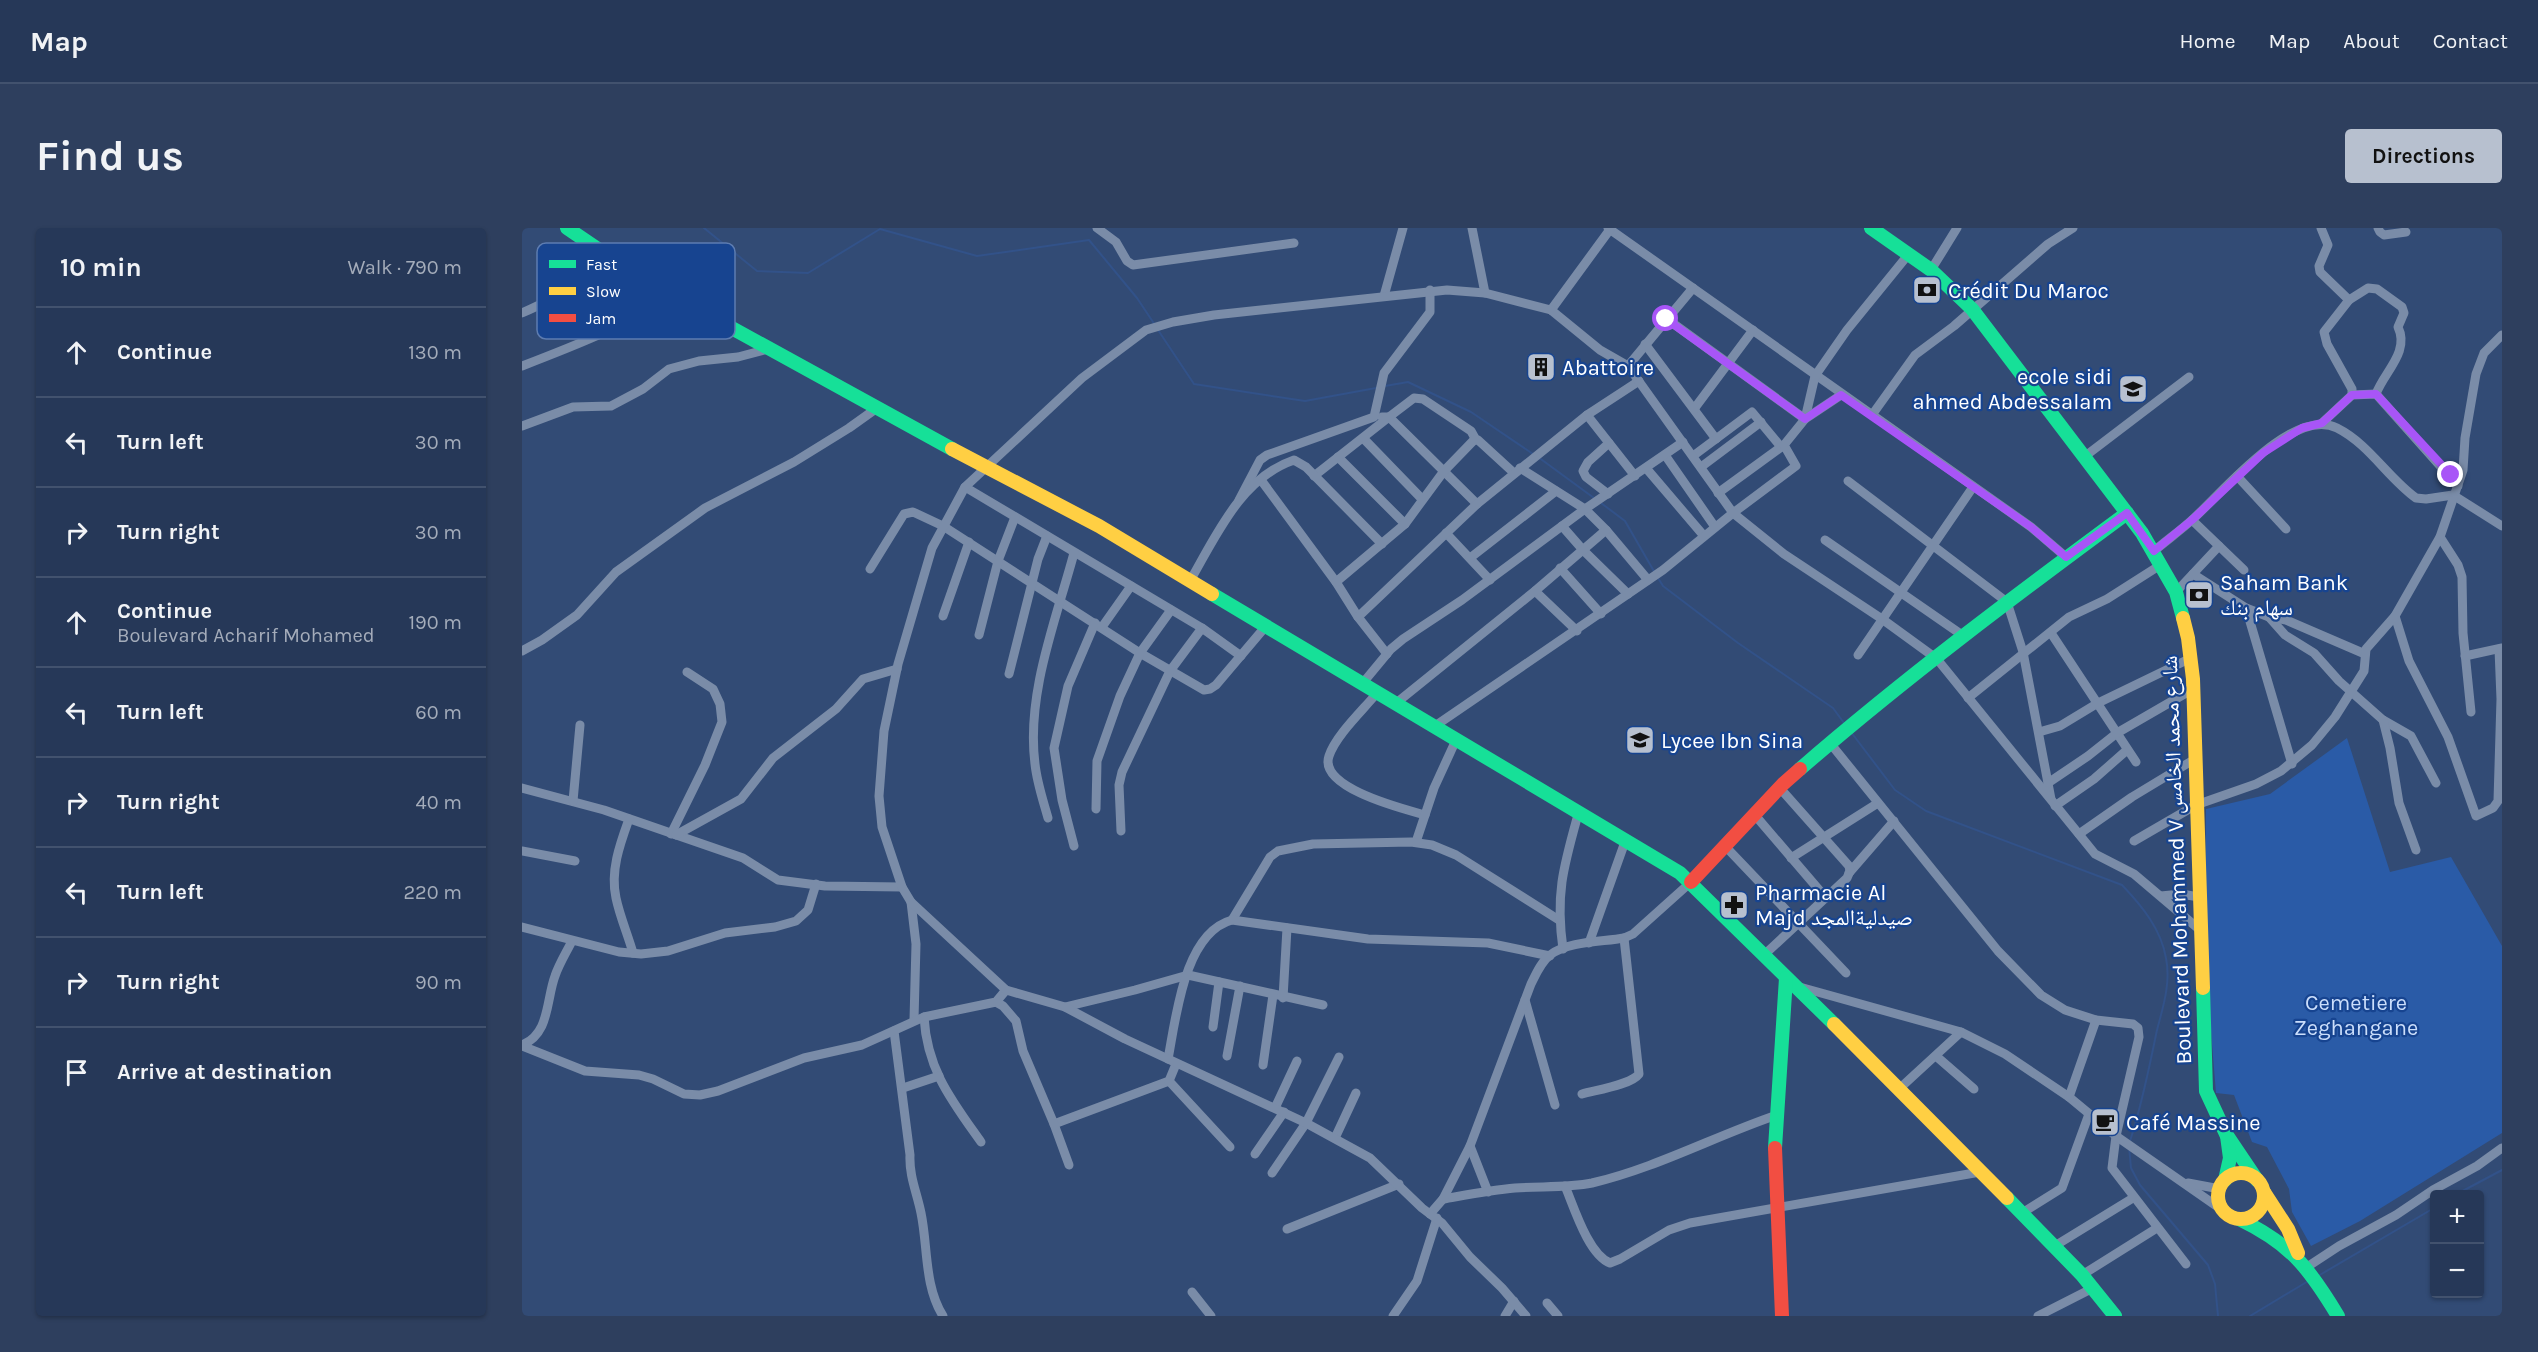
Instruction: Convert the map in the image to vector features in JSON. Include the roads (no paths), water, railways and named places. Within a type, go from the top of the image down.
[{"type":"street","points":[[567,228],[589,243]]},
{"type":"street","points":[[1097,228],[1116,242],[1127,261],[1133,265],[1294,243]]},
{"type":"street","points":[[1384,296],[1403,228]]},
{"type":"street","points":[[1472,228],[1485,293]]},
{"type":"street","points":[[1551,310],[1610,228],[1841,395],[2031,527],[2066,557]]},
{"type":"street","name":"Boulevard Mohammed V شارع محمد الخامس","points":[[1871,228],[1931,270],[1971,309],[2127,513],[2154,551],[2176,592],[2188,638],[2193,689],[2205,1083],[2208,1098],[2226,1134],[2288,1229],[2307,1267],[2338,1316]]},
{"type":"street","points":[[1931,270],[1957,228]]},
{"type":"street","points":[[1872,415],[1915,355],[1954,326],[2048,244],[2073,228]]},
{"type":"street","points":[[2320,228],[2328,245],[2320,263],[2320,272],[2349,300]]},
{"type":"street","points":[[2378,228],[2384,235],[2406,232]]},
{"type":"street","points":[[1805,419],[1815,376],[1847,330],[1908,255]]},
{"type":"street","points":[[2352,395],[2352,388],[2324,334],[2327,326],[2349,300],[2373,287],[2404,310],[2398,327],[2402,335],[2401,345],[2376,394]]},
{"type":"street","points":[[1628,366],[1693,288]]},
{"type":"street","points":[[1374,417],[1384,373],[1430,312],[1430,290]]},
{"type":"street","points":[[1526,1316],[1434,1216],[1370,1158],[1306,1123],[1228,1089],[1065,1007],[1006,990],[911,902],[902,887],[882,827],[879,811],[880,771],[885,730],[897,669],[933,548],[965,488],[985,467],[1082,378],[1146,330],[1173,322],[1214,315],[1430,290],[1485,293],[1551,310],[1600,350],[1628,366],[1733,513],[1784,554],[1882,619],[1936,659],[2095,854],[2128,870],[2200,930]]},
{"type":"street","points":[[522,313],[537,306]]},
{"type":"street","points":[[1666,319],[1805,419]]},
{"type":"street","points":[[735,328],[985,467],[1099,526],[1395,704],[1626,839],[1691,882],[2022,1213],[2082,1275],[2115,1316]]},
{"type":"street","points":[[1694,409],[1753,330]]},
{"type":"street","points":[[2134,841],[2196,805],[2256,784],[2292,764],[2326,728],[2364,671],[2364,654],[2395,616],[2440,537],[2463,470],[2465,438],[2476,374],[2484,353],[2502,334]]},
{"type":"street","points":[[522,366],[586,339]]},
{"type":"street","points":[[1645,345],[1716,439]]},
{"type":"street","points":[[522,426],[573,407],[611,406],[643,389],[669,369],[699,361],[738,357],[771,348]]},
{"type":"street","points":[[2084,457],[2189,377]]},
{"type":"street","points":[[1358,617],[1477,504],[1587,415],[1639,381]]},
{"type":"street","points":[[2154,551],[2192,520],[2263,453],[2302,428],[2322,423],[2352,395],[2376,394]]},
{"type":"street","points":[[2376,394],[2456,490],[2502,526]]},
{"type":"street","points":[[1718,493],[1782,446],[1805,419],[1841,395]]},
{"type":"street","points":[[1314,476],[1412,400],[1423,399],[1472,431],[1476,440],[1517,471],[1586,508],[1648,580]]},
{"type":"street","points":[[522,651],[578,615],[616,572],[705,508],[794,462],[877,408]]},
{"type":"street","points":[[1435,726],[1663,570],[1715,527],[1796,466],[1752,412],[1693,456]]},
{"type":"street","points":[[1587,415],[1635,476]]},
{"type":"street","points":[[1190,581],[1239,500],[1260,460],[1267,455],[1374,417],[1389,417],[1477,504]]},
{"type":"street","points":[[1701,467],[1761,422]]},
{"type":"street","points":[[2322,423],[2336,427],[2350,436],[2416,498],[2426,500],[2456,490]]},
{"type":"street","points":[[1363,438],[1422,499]]},
{"type":"street","points":[[1336,582],[1405,524],[1444,471],[1476,440]]},
{"type":"street","points":[[1362,684],[1403,639],[1490,580],[1586,508],[1683,442]]},
{"type":"street","points":[[1605,496],[1586,477],[1584,471],[1588,462],[1609,443]]},
{"type":"street","points":[[1665,455],[1715,527]]},
{"type":"street","points":[[1338,457],[1405,524]]},
{"type":"street","points":[[1239,500],[1279,466],[1294,460],[1300,461],[1382,544]]},
{"type":"street","points":[[1646,468],[1704,536]]},
{"type":"street","points":[[2237,476],[2286,528]]},
{"type":"street","points":[[1261,480],[1387,654]]},
{"type":"street","points":[[1848,481],[2007,602],[2023,652],[2053,804]]},
{"type":"street","points":[[1858,655],[1973,487]]},
{"type":"street","points":[[965,488],[1202,628],[1241,656]]},
{"type":"street","points":[[1470,558],[1556,491]]},
{"type":"street","points":[[870,569],[904,514],[909,512],[943,526],[1140,653],[1199,688],[1209,690],[1266,626]]},
{"type":"street","points":[[1395,1315],[1417,1281],[1434,1216],[1470,1146],[1538,970],[1550,956],[1563,949],[1624,938],[1636,932],[1691,882],[1779,787],[1834,739],[1965,638],[2007,602],[2127,513]]},
{"type":"street","points":[[979,635],[998,561],[1015,517]]},
{"type":"street","points":[[2192,520],[2244,570]]},
{"type":"street","points":[[1562,526],[1628,594]]},
{"type":"street","points":[[1395,704],[1535,591],[1606,530]]},
{"type":"street","points":[[1446,533],[1490,580]]},
{"type":"street","points":[[1010,674],[1032,582],[1047,536]]},
{"type":"street","points":[[2440,537],[2458,565],[2462,576],[2465,656],[2471,712]]},
{"type":"street","points":[[1825,540],[1965,638]]},
{"type":"street","points":[[943,616],[969,542]]},
{"type":"street","points":[[2176,592],[2219,546]]},
{"type":"street","points":[[1048,818],[1034,763],[1034,713],[1046,655],[1074,553]]},
{"type":"street","points":[[1968,698],[2069,617],[2107,600],[2162,564]]},
{"type":"street","points":[[1560,568],[1601,614]]},
{"type":"street","points":[[2193,574],[2246,608],[2269,617],[2286,620],[2364,654]]},
{"type":"street","points":[[1074,846],[1053,754],[1068,686],[1099,625],[1131,586]]},
{"type":"street","points":[[1535,591],[1577,631]]},
{"type":"street","points":[[2246,608],[2292,764]]},
{"type":"street","points":[[1096,809],[1097,761],[1120,696],[1140,653],[1171,610]]},
{"type":"street","points":[[2395,616],[2409,661],[2448,737],[2476,816],[2493,808],[2498,801],[2500,648],[2465,656]]},
{"type":"street","points":[[2269,617],[2285,635],[2314,653],[2331,673],[2383,720],[2411,736],[2436,783]]},
{"type":"street","points":[[1121,831],[1119,785],[1122,772],[1170,671],[1202,628]]},
{"type":"street","points":[[2051,633],[2136,762]]},
{"type":"street","points":[[2039,732],[2060,726],[2098,703],[2191,658]]},
{"type":"street","points":[[674,834],[741,799],[773,758],[836,709],[863,679],[897,669]]},
{"type":"street","points":[[674,834],[722,722],[720,704],[713,689],[687,672]]},
{"type":"street","points":[[2048,783],[2117,733],[2193,689]]},
{"type":"street","points":[[1377,693],[1336,742],[1328,757],[1328,763],[1335,776],[1363,795],[1425,815]]},
{"type":"street","points":[[2383,720],[2399,803],[2416,850]]},
{"type":"street","points":[[573,801],[580,725]]},
{"type":"street","points":[[1834,739],[1878,803],[1998,951],[2021,975],[2058,1007],[2096,1020],[2133,1024],[2139,1030],[2112,1168],[2133,1198],[2187,1264]]},
{"type":"street","points":[[1416,842],[1434,788],[1456,740]]},
{"type":"street","points":[[2053,804],[2094,779],[2127,750]]},
{"type":"street","points":[[2079,834],[2132,797],[2196,759]]},
{"type":"street","points":[[1779,787],[1849,866],[1849,873]]},
{"type":"street","points":[[522,788],[573,801],[743,858],[778,880],[816,884],[902,887]]},
{"type":"street","points":[[1791,858],[1878,803]]},
{"type":"street","points":[[1563,949],[1559,920],[1564,866],[1579,812]]},
{"type":"street","points":[[1754,814],[1826,898]]},
{"type":"street","points":[[629,819],[619,848],[614,875],[616,898],[633,953]]},
{"type":"street","points":[[1764,956],[1826,898],[1894,821]]},
{"type":"street","points":[[1589,943],[1626,839]]},
{"type":"street","points":[[1232,920],[1270,857],[1278,851],[1312,844],[1416,842],[1446,850],[1559,920]]},
{"type":"street","points":[[1725,846],[1846,973]]},
{"type":"street","points":[[522,851],[575,861]]},
{"type":"street","points":[[522,927],[572,941],[633,953],[668,951],[726,933],[775,927],[796,921],[808,910],[816,884]]},
{"type":"street","points":[[2160,896],[2181,894],[2199,897]]},
{"type":"street","points":[[911,902],[916,944],[919,1018],[927,1048],[955,1108],[981,1142]]},
{"type":"street","points":[[1169,1081],[1177,1015],[1188,975],[1195,954],[1205,938],[1221,923],[1232,920],[1368,939],[1488,943],[1550,956]]},
{"type":"street","points":[[1263,1065],[1278,996],[1287,928]]},
{"type":"street","points":[[1582,1094],[1627,1082],[1639,1074],[1624,938]]},
{"type":"street","points":[[522,1046],[532,1041],[540,1031],[554,977],[572,941]]},
{"type":"street","points":[[1065,1007],[1188,975],[1323,1005]]},
{"type":"street","points":[[1213,1027],[1219,982]]},
{"type":"street","points":[[1790,982],[1961,1032],[2006,1054],[2069,1097],[2118,1137],[2180,1181],[2233,1217],[2246,1219],[2258,1212],[2264,1199],[2261,1186],[2241,1173],[2222,1184],[2180,1181]]},
{"type":"street","points":[[1782,1316],[1777,1209],[1777,1115],[1790,982]]},
{"type":"street","points":[[1227,1056],[1240,986]]},
{"type":"street","points":[[522,1046],[585,1071],[639,1075],[653,1079],[675,1091],[700,1095],[718,1091],[804,1059],[862,1045],[919,1018],[996,1002],[1006,990]]},
{"type":"street","points":[[1526,1000],[1555,1105]]},
{"type":"street","points":[[996,1002],[1003,1006],[1016,1021],[1023,1051],[1069,1165]]},
{"type":"street","points":[[2069,1097],[2096,1020]]},
{"type":"street","points":[[894,1031],[903,1088],[910,1155],[909,1172],[921,1211],[934,1296],[943,1316]]},
{"type":"street","points":[[1899,1089],[1961,1032]]},
{"type":"street","points":[[1936,1056],[1974,1089]]},
{"type":"street","points":[[1272,1173],[1306,1123],[1339,1057]]},
{"type":"street","points":[[1255,1154],[1279,1110],[1297,1061]]},
{"type":"street","points":[[903,1088],[939,1076]]},
{"type":"street","points":[[1054,1124],[1169,1081]]},
{"type":"street","points":[[1169,1081],[1230,1147]]},
{"type":"street","points":[[1335,1138],[1356,1092]]},
{"type":"street","points":[[2022,1213],[2062,1188],[2089,1114]]},
{"type":"street","points":[[1443,1199],[1513,1188],[1589,1183],[1660,1161],[1732,1130],[1777,1115]]},
{"type":"street","name":"Boulevard Mohammed V شارع محمد الخامس","points":[[2222,1184],[2230,1158],[2226,1134]]},
{"type":"street","points":[[1470,1146],[1488,1192]]},
{"type":"street","points":[[2307,1267],[2339,1246],[2396,1215],[2433,1190],[2478,1166],[2502,1148]]},
{"type":"street","points":[[1565,1186],[1586,1235],[1599,1255],[1608,1263],[1620,1259],[1669,1230],[1683,1225],[1734,1214],[1777,1209],[1980,1172]]},
{"type":"street","points":[[1287,1229],[1399,1184]]},
{"type":"street","points":[[2222,1184],[2220,1203],[2233,1217]]},
{"type":"street","points":[[2053,1247],[2133,1198]]},
{"type":"street","name":"Boulevard Mohammed V شارع محمد الخامس","points":[[2233,1217],[2274,1236],[2307,1267]]},
{"type":"street","points":[[2082,1275],[2157,1228]]},
{"type":"street","points":[[2038,1316],[2093,1288]]},
{"type":"street","points":[[1192,1292],[1211,1316]]},
{"type":"street","points":[[1505,1316],[1514,1301]]},
{"type":"street","points":[[1547,1303],[1558,1316]]},
{"type":"waterway","points":[[704,228],[722,243]]},
{"type":"waterway","points":[[735,253],[757,271],[808,273],[880,229],[977,256],[1089,240],[1137,298],[1155,325]]},
{"type":"waterway","points":[[1158,330],[1194,384],[1305,401],[1376,388]]},
{"type":"waterway","points":[[1385,386],[1408,382],[1471,412],[1533,454]]},
{"type":"waterway","points":[[1538,457],[1594,498]]},
{"type":"waterway","points":[[1601,503],[1625,521],[1655,573]]},
{"type":"waterway","points":[[1658,578],[1663,586],[1738,643],[1833,708],[1844,723]]},
{"type":"waterway","points":[[1851,732],[1895,790],[1926,811],[2122,885],[2150,918],[2160,937],[2166,958],[2167,986],[2145,1086],[2130,1141]]},
{"type":"waterway","points":[[2129,1147],[2131,1168],[2140,1185],[2208,1265],[2215,1284],[2218,1316]]},
{"type":"waterway","points":[[2464,1190],[2502,1170]]},
{"type":"waterway","points":[[2318,1276],[2430,1210]]},
{"type":"waterway","points":[[2250,1316],[2310,1280]]},
{"type":"place","name":"Crédit Du Maroc","points":[[1927,290]]},
{"type":"place","name":"Abattoire","points":[[1541,367]]},
{"type":"place","name":"ecole sidi ahmed Abdessalam","points":[[2133,389]]},
{"type":"place","name":"Saham Bank سهام بنك","points":[[2199,595]]},
{"type":"place","name":"Lycee Ibn Sina","points":[[1640,740]]},
{"type":"place","name":"Pharmacie Al Majd صيدليةالمجد","points":[[1734,905]]},
{"type":"place","name":"Café Massine","points":[[2105,1122]]},
{"type":"park label","name":"Cemetiere Zeghangane","points":[[2356,1014]]}]
